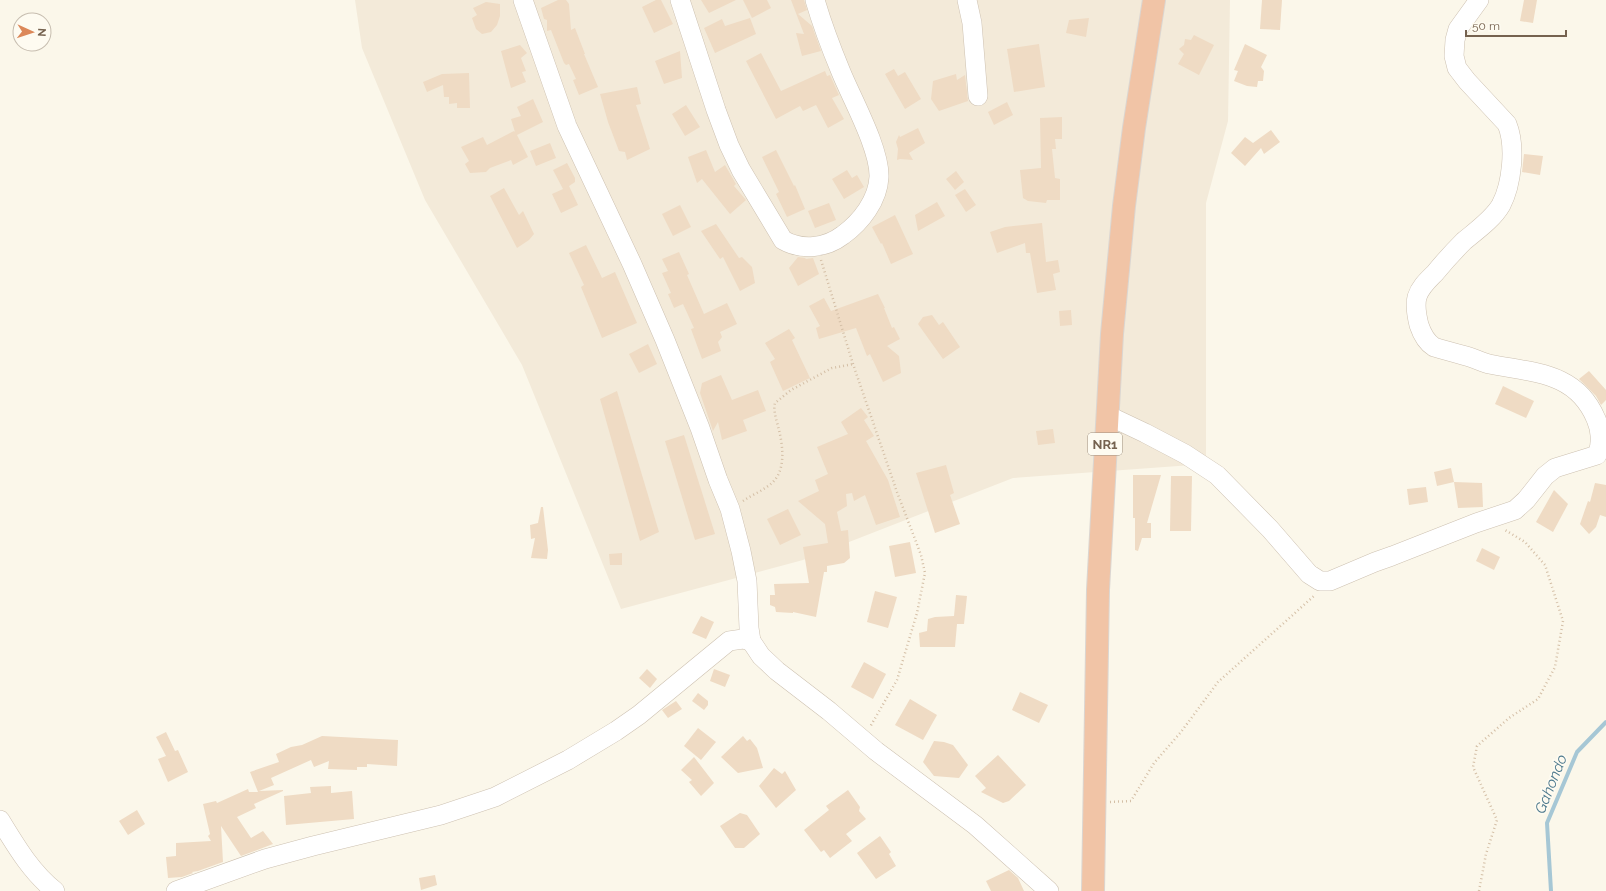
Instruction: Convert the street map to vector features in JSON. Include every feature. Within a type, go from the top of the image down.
[{"type":"highway","name":"NR1","points":[[1092,891],[1098,590],[1112,334],[1124,206],[1134,128],[1154,0]]},
{"type":"street","points":[[523,0],[567,126],[632,264],[665,340],[730,509],[747,581],[748,628],[751,642],[769,665],[829,711],[862,740],[975,825],[1048,891]]},
{"type":"street","points":[[680,0],[716,110],[741,170],[783,240],[792,245],[805,247],[816,246],[838,239],[851,229],[861,219],[877,189],[879,176],[872,145],[841,71],[815,0]]},
{"type":"street","points":[[967,0],[972,23],[978,96]]},
{"type":"street","points":[[1107,416],[1178,451],[1217,475],[1270,529],[1309,574],[1320,581],[1330,581],[1375,562],[1515,510],[1526,500],[1545,476],[1555,468],[1597,454],[1600,447],[1600,438],[1598,424],[1593,411],[1584,399],[1569,386],[1553,376],[1488,364],[1434,347],[1428,343],[1418,321],[1417,298],[1422,288],[1463,243],[1501,206],[1507,191],[1512,148],[1511,133],[1507,124],[1457,68],[1454,56],[1455,40],[1458,29],[1479,0]]},
{"type":"street","points":[[176,891],[265,859],[442,815],[495,797],[568,760],[616,731],[639,715],[729,641],[743,639],[751,642]]},
{"type":"street","points":[[0,820],[28,865],[40,879],[55,891]]},
{"type":"path","points":[[816,246],[828,279],[853,364],[897,492],[922,555],[925,573],[917,613],[897,680],[862,740]]},
{"type":"path","points":[[730,509],[772,483],[778,476],[782,458],[781,438],[774,409],[775,403],[791,390],[832,368],[853,364]]},
{"type":"path","points":[[1479,891],[1486,854],[1497,820],[1473,768],[1477,746],[1509,718],[1538,699],[1555,667],[1563,621],[1545,565],[1525,542],[1488,519]]},
{"type":"path","points":[[1094,803],[1131,801],[1154,763],[1181,732],[1218,682],[1330,581]]},
{"type":"shaded area","points":[[355,0],[1230,0],[1228,121],[1206,203],[1206,464],[1013,478],[803,560],[621,609],[522,365],[425,200],[362,48]]},
{"type":"building","points":[[558,0],[566,0],[569,4],[571,30],[575,28],[598,87],[579,95],[573,80],[576,79],[569,64],[566,65],[564,63],[551,30],[547,31],[547,20],[544,19],[541,8]]},
{"type":"building","points":[[656,0],[661,0],[673,24],[654,33],[642,7]]},
{"type":"building","points":[[701,0],[736,0],[709,13]]},
{"type":"building","points":[[743,0],[767,0],[771,8],[752,18]]},
{"type":"building","points":[[791,0],[804,0],[807,10],[798,14],[812,26],[821,51],[802,56],[796,33],[804,34]]},
{"type":"building","points":[[1262,0],[1282,0],[1280,30],[1260,29]]},
{"type":"building","points":[[1524,0],[1537,0],[1533,23],[1520,21]]},
{"type":"building","points":[[486,2],[500,4],[500,16],[497,25],[491,32],[482,34],[476,29],[472,18],[477,15],[473,8]]},
{"type":"building","points":[[750,18],[756,34],[715,53],[704,28],[722,19],[725,26]]},
{"type":"building","points":[[1089,18],[1086,37],[1066,33],[1069,20]]},
{"type":"building","points":[[1194,35],[1214,45],[1199,75],[1178,64],[1184,54],[1179,49],[1184,45],[1185,39],[1191,40]]},
{"type":"building","points":[[1039,44],[1045,87],[1014,92],[1007,49]]},
{"type":"building","points":[[1245,44],[1267,55],[1261,67],[1264,71],[1263,81],[1258,81],[1257,87],[1247,86],[1234,81],[1238,71],[1234,70]]},
{"type":"building","points":[[520,45],[527,53],[521,58],[526,71],[522,72],[526,82],[511,88],[501,51]]},
{"type":"building","points":[[680,51],[682,78],[664,84],[655,61]]},
{"type":"building","points":[[761,53],[781,91],[825,71],[827,76],[830,75],[839,95],[832,98],[844,119],[828,128],[816,105],[803,111],[800,106],[776,119],[746,61]]},
{"type":"building","points":[[894,69],[898,76],[905,72],[921,99],[905,109],[885,74]]},
{"type":"building","points":[[469,73],[470,108],[457,108],[457,103],[449,104],[449,97],[444,97],[443,85],[427,92],[423,82],[442,74]]},
{"type":"building","points":[[956,74],[957,80],[965,75],[968,101],[939,111],[931,99],[933,81]]},
{"type":"building","points":[[637,87],[641,104],[636,105],[650,149],[627,160],[625,152],[619,151],[608,122],[600,94]]},
{"type":"building","points":[[533,99],[543,122],[517,135],[528,157],[513,165],[511,160],[490,168],[486,172],[470,173],[465,164],[469,161],[461,147],[483,137],[487,145],[514,131],[515,132],[511,119],[521,116],[517,107]]},
{"type":"building","points":[[1007,102],[1013,115],[994,125],[988,112]]},
{"type":"building","points":[[686,105],[700,127],[685,136],[672,114]]},
{"type":"building","points":[[1062,117],[1062,139],[1055,139],[1056,149],[1052,149],[1055,178],[1060,179],[1060,200],[1047,200],[1046,203],[1028,201],[1023,198],[1020,170],[1041,168],[1040,118]]},
{"type":"building","points":[[918,128],[925,143],[909,153],[913,160],[897,160],[898,149],[896,142],[899,135],[900,137]]},
{"type":"building","points":[[1271,130],[1280,142],[1264,154],[1261,148],[1245,166],[1231,153],[1245,137],[1253,143]]},
{"type":"building","points":[[550,143],[556,158],[536,166],[530,151]]},
{"type":"building","points":[[706,150],[715,172],[725,165],[736,184],[734,186],[746,200],[730,214],[702,179],[697,183],[688,157]]},
{"type":"building","points":[[776,150],[794,186],[795,185],[805,209],[787,217],[776,194],[779,192],[762,157]]},
{"type":"building","points":[[1524,154],[1543,156],[1540,175],[1522,172]]},
{"type":"building","points":[[567,163],[575,178],[575,182],[569,186],[578,205],[561,213],[552,194],[563,189],[553,170]]},
{"type":"building","points":[[847,170],[852,178],[857,175],[864,187],[844,199],[832,179]]},
{"type":"building","points":[[956,171],[964,182],[955,190],[946,179]]},
{"type":"building","points":[[504,188],[519,215],[523,211],[534,234],[529,240],[517,248],[490,196]]},
{"type":"building","points":[[965,189],[976,205],[966,212],[955,195]]},
{"type":"building","points":[[937,202],[945,216],[918,231],[915,215]]},
{"type":"building","points":[[829,203],[836,220],[815,228],[808,211]]},
{"type":"building","points":[[680,205],[691,227],[673,236],[662,214]]},
{"type":"building","points":[[895,215],[913,254],[891,264],[882,243],[881,244],[872,227]]},
{"type":"building","points":[[1042,223],[1046,262],[1058,260],[1060,272],[1053,274],[1056,290],[1037,293],[1030,253],[1026,253],[1025,243],[997,253],[990,232],[1005,227]]},
{"type":"building","points":[[716,224],[739,258],[742,257],[752,267],[755,283],[740,291],[723,257],[720,259],[701,231]]},
{"type":"building","points":[[586,245],[602,278],[615,272],[637,323],[602,338],[581,287],[584,285],[569,253]]},
{"type":"building","points":[[679,252],[704,314],[727,303],[737,324],[720,332],[722,337],[718,342],[721,351],[702,359],[691,329],[694,328],[683,304],[674,308],[668,294],[671,293],[662,273],[668,271],[662,259]]},
{"type":"building","points":[[798,257],[806,259],[813,258],[819,274],[798,286],[789,268]]},
{"type":"building","points":[[878,294],[892,328],[894,327],[900,339],[887,346],[899,356],[901,373],[883,382],[870,354],[867,356],[856,328],[819,339],[816,328],[820,326],[809,306],[824,298],[831,311]]},
{"type":"building","points":[[1071,310],[1072,325],[1060,326],[1059,311]]},
{"type":"building","points":[[932,315],[939,325],[943,322],[960,347],[943,359],[918,324],[923,317]]},
{"type":"building","points":[[789,329],[795,338],[792,340],[810,378],[783,391],[770,362],[775,359],[765,343]]},
{"type":"building","points":[[648,344],[657,364],[639,373],[629,354]]},
{"type":"building","points":[[1589,371],[1606,390],[1606,400],[1601,405],[1596,396],[1579,379]]},
{"type":"building","points":[[721,375],[732,400],[758,390],[766,411],[743,420],[747,431],[722,440],[718,422],[713,431],[700,393],[702,383]]},
{"type":"building","points":[[1503,386],[1534,401],[1526,418],[1495,404]]},
{"type":"building","points":[[617,391],[659,532],[640,541],[600,399]]},
{"type":"building","points":[[861,408],[868,417],[864,420],[874,436],[866,441],[888,480],[900,517],[876,525],[865,495],[854,501],[852,493],[846,494],[847,506],[837,512],[841,531],[848,530],[850,558],[844,563],[827,566],[827,572],[824,572],[816,617],[793,612],[776,612],[775,607],[770,605],[770,595],[775,595],[774,584],[809,583],[803,547],[828,543],[825,524],[798,501],[819,491],[815,480],[828,474],[817,447],[848,434],[841,422]]},
{"type":"building","points":[[1053,429],[1055,443],[1038,445],[1036,431]]},
{"type":"building","points":[[684,435],[715,534],[695,540],[665,441]]},
{"type":"building","points":[[946,465],[954,493],[950,495],[960,524],[935,533],[916,473]]},
{"type":"building","points":[[1451,468],[1454,482],[1437,486],[1434,472]]},
{"type":"building","points":[[1133,475],[1161,475],[1147,523],[1151,523],[1151,538],[1142,538],[1138,551],[1135,550]]},
{"type":"building","points":[[1171,476],[1192,476],[1191,531],[1170,531]]},
{"type":"building","points":[[1454,482],[1482,483],[1483,507],[1458,508]]},
{"type":"building","points":[[1595,483],[1606,485],[1606,517],[1600,515],[1596,527],[1589,534],[1580,524],[1588,501],[1590,502]]},
{"type":"building","points":[[1426,487],[1428,502],[1409,505],[1407,489]]},
{"type":"building","points":[[1554,490],[1568,504],[1553,532],[1536,522]]},
{"type":"building","points":[[541,507],[543,507],[548,550],[547,559],[531,558],[535,538],[531,539],[530,525],[538,523]]},
{"type":"building","points":[[788,509],[801,535],[780,545],[767,519]]},
{"type":"building","points":[[910,542],[916,573],[895,577],[889,546]]},
{"type":"building","points":[[1482,548],[1500,557],[1494,570],[1476,561]]},
{"type":"building","points":[[622,553],[622,565],[610,565],[609,554]]},
{"type":"building","points":[[875,591],[897,597],[888,628],[867,622]]},
{"type":"building","points":[[956,595],[967,596],[964,624],[957,624],[955,647],[920,647],[919,633],[927,631],[928,619],[954,616]]},
{"type":"building","points":[[701,616],[714,622],[706,639],[692,633]]},
{"type":"building","points":[[864,662],[886,674],[873,699],[851,687]]},
{"type":"building","points":[[647,669],[657,679],[650,688],[639,678]]},
{"type":"building","points":[[714,669],[730,675],[725,687],[710,681]]},
{"type":"building","points":[[1020,692],[1048,705],[1039,723],[1012,710]]},
{"type":"building","points":[[698,693],[708,701],[708,705],[704,710],[692,701]]},
{"type":"building","points":[[910,699],[937,715],[923,740],[895,725]]},
{"type":"building","points":[[676,701],[682,709],[668,718],[662,710]]},
{"type":"building","points":[[698,728],[716,742],[701,760],[684,746]]},
{"type":"building","points":[[166,732],[175,751],[178,750],[188,772],[168,782],[158,759],[166,756],[156,737]]},
{"type":"building","points":[[322,736],[398,740],[397,766],[367,764],[367,767],[357,767],[357,770],[328,769],[329,761],[314,767],[311,760],[271,778],[274,785],[259,791],[283,791],[254,804],[256,808],[237,817],[251,838],[263,831],[273,844],[241,856],[221,826],[223,862],[192,872],[193,873],[182,877],[168,878],[166,857],[176,856],[176,843],[211,841],[208,836],[210,834],[203,804],[216,801],[217,803],[248,789],[249,792],[258,792],[250,772],[279,762],[276,754]]},
{"type":"building","points":[[743,736],[747,741],[750,739],[757,748],[763,768],[738,773],[721,757]]},
{"type":"building","points":[[934,741],[953,745],[968,765],[959,778],[934,776],[923,762]]},
{"type":"building","points":[[998,755],[1026,785],[1009,801],[1003,803],[981,792],[986,788],[975,776]]},
{"type":"building","points":[[694,757],[714,783],[701,796],[689,782],[692,780],[681,770]]},
{"type":"building","points":[[774,768],[782,774],[785,771],[796,790],[776,808],[759,786]]},
{"type":"building","points":[[331,786],[331,793],[352,791],[354,819],[286,825],[284,796],[311,793],[310,787]]},
{"type":"building","points":[[848,790],[860,807],[859,811],[866,819],[846,834],[852,841],[830,858],[824,850],[821,852],[804,830],[829,810],[826,806]]},
{"type":"building","points":[[137,810],[145,824],[128,835],[119,821]]},
{"type":"building","points":[[740,813],[747,815],[760,834],[744,848],[735,848],[720,826]]},
{"type":"building","points":[[880,836],[891,852],[889,854],[896,866],[876,879],[857,853]]},
{"type":"building","points":[[1009,870],[1018,878],[1024,891],[991,891],[986,881]]},
{"type":"building","points":[[435,875],[437,885],[421,890],[419,878]]},
{"type":"waterway","name":"Gahondo","points":[[1551,891],[1547,823],[1577,752],[1606,722]]}]
